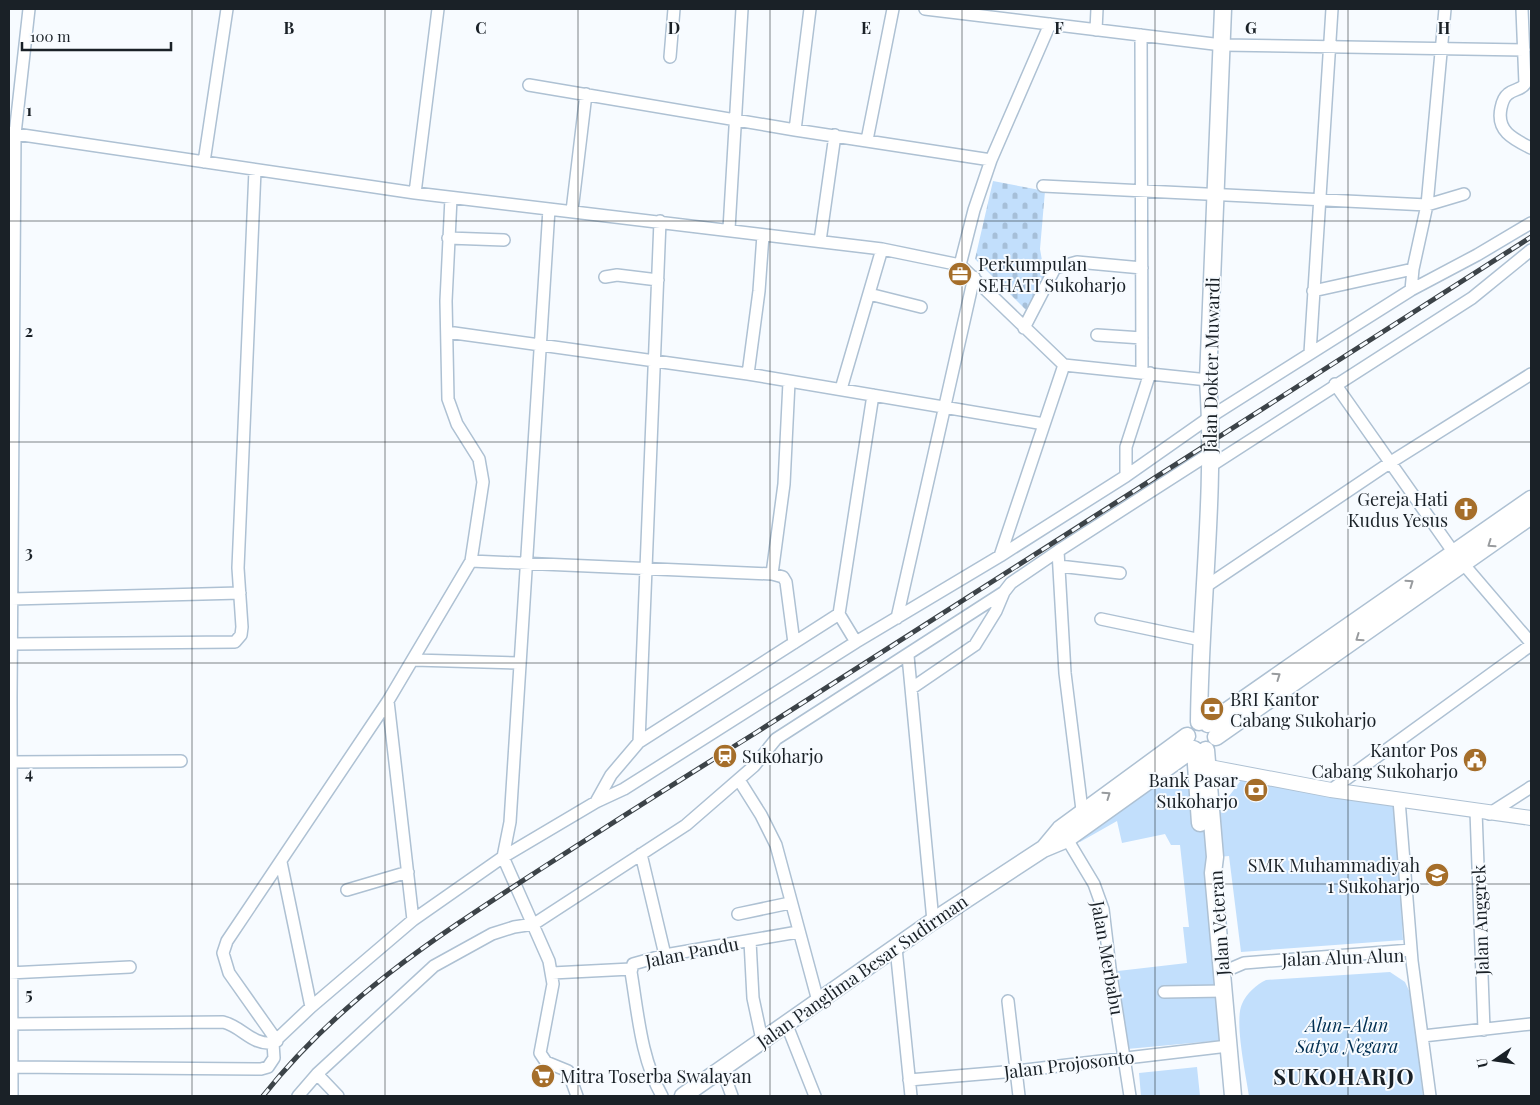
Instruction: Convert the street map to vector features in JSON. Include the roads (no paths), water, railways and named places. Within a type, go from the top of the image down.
[{"type":"main road","name":"Jalan Dokter Muwardi","points":[[1201,744],[1201,640],[1205,587],[1210,417],[1208,380],[1217,195],[1223,9]]},
{"type":"main road","points":[[1511,521],[1531,499]]},
{"type":"main road","points":[[1511,521],[1531,516]]},
{"type":"main road","name":"Jalan Panglima Besar Sudirman","points":[[683,1096],[933,921],[1201,744],[1511,521]]},
{"type":"main road","name":"Jalan Veteran","points":[[1201,744],[1215,857],[1212,873],[1233,1096]]},
{"type":"street","points":[[12,1096],[10,1067],[12,762],[10,698],[12,133],[29,9]]},
{"type":"street","points":[[204,162],[227,9]]},
{"type":"street","points":[[416,193],[438,9]]},
{"type":"street","points":[[670,57],[674,9]]},
{"type":"street","points":[[729,229],[742,9]]},
{"type":"street","points":[[795,130],[810,9]]},
{"type":"street","points":[[867,140],[893,9]]},
{"type":"street","points":[[925,9],[965,11],[1050,24],[1222,45],[1524,50]]},
{"type":"street","points":[[1096,30],[1097,9]]},
{"type":"street","points":[[1310,353],[1332,9]]},
{"type":"street","points":[[1411,290],[1413,269],[1427,205],[1445,9]]},
{"type":"street","points":[[1522,9],[1526,84],[1504,98],[1500,119],[1505,132],[1518,143],[1531,148]]},
{"type":"street","points":[[960,265],[974,210],[991,160],[1050,24]]},
{"type":"street","points":[[1126,476],[1126,447],[1146,372],[1142,338],[1141,35]]},
{"type":"street","points":[[530,85],[795,130],[991,160]]},
{"type":"street","points":[[572,211],[586,94]]},
{"type":"street","points":[[12,133],[451,198],[729,229],[763,235],[882,249],[960,265],[1064,365],[1146,372],[1208,380]]},
{"type":"street","points":[[820,241],[835,135]]},
{"type":"street","points":[[11,650],[235,642],[242,631],[238,547],[255,170]]},
{"type":"street","points":[[1043,186],[1427,205],[1464,194]]},
{"type":"street","points":[[10,1067],[261,1069],[268,1067],[274,1058],[275,1042],[234,984],[225,963],[223,953],[227,940],[388,701],[414,660],[471,560],[483,482],[482,470],[474,448],[451,412],[448,399],[448,238],[451,198]]},
{"type":"street","points":[[549,209],[542,345],[525,563],[510,822],[503,857],[534,924],[552,973],[553,984],[540,1053],[546,1062],[568,1071],[577,1096]]},
{"type":"street","points":[[639,742],[660,221]]},
{"type":"street","points":[[10,1024],[223,1022],[236,1027],[252,1040],[275,1042],[311,1007],[413,920],[503,857],[596,802],[624,788],[856,642],[1000,556],[1126,476],[1210,417],[1411,290],[1477,255],[1531,223]]},
{"type":"street","points":[[748,374],[759,291],[763,235]]},
{"type":"street","points":[[448,238],[504,240]]},
{"type":"street","points":[[841,389],[882,249]]},
{"type":"street","points":[[912,688],[975,645],[996,611],[1004,592],[1011,583],[1058,551],[1335,384],[1472,298],[1531,250]]},
{"type":"street","points":[[1024,328],[1055,268],[1077,262],[1142,268]]},
{"type":"street","points":[[1313,291],[1413,269]]},
{"type":"street","points":[[605,277],[617,275],[658,280]]},
{"type":"street","points":[[897,618],[974,278]]},
{"type":"street","points":[[869,294],[921,307]]},
{"type":"street","points":[[447,332],[748,374],[1044,424]]},
{"type":"street","points":[[1096,334],[1142,338]]},
{"type":"street","points":[[1000,556],[1064,365]]},
{"type":"street","points":[[1205,587],[1391,462],[1531,374]]},
{"type":"street","points":[[772,574],[784,484],[789,382]]},
{"type":"street","points":[[1331,790],[1531,644],[1458,558],[1335,384]]},
{"type":"street","points":[[856,642],[840,614],[873,395]]},
{"type":"street","points":[[1058,551],[1065,673],[1083,821]]},
{"type":"street","points":[[471,560],[772,574],[783,577],[786,582],[794,643]]},
{"type":"street","points":[[1059,566],[1120,573]]},
{"type":"street","points":[[298,1096],[317,1074],[434,966],[492,934],[514,927],[534,924],[686,825],[754,766],[776,739],[908,656],[1004,592]]},
{"type":"street","points":[[11,604],[240,593]]},
{"type":"street","points":[[596,802],[611,775],[639,742],[840,614]]},
{"type":"street","points":[[1101,619],[1201,640]]},
{"type":"street","points":[[908,656],[933,921]]},
{"type":"street","points":[[414,660],[519,663]]},
{"type":"street","points":[[388,701],[413,920]]},
{"type":"street","points":[[1201,744],[1255,777],[1331,790],[1531,818]]},
{"type":"street","points":[[12,762],[181,762]]},
{"type":"street","points":[[611,775],[612,786],[624,788]]},
{"type":"street","points":[[739,780],[769,829],[776,846],[818,1001]]},
{"type":"street","points":[[1483,812],[1531,787]]},
{"type":"street","points":[[1399,800],[1412,950]]},
{"type":"street","name":"Jalan Anggrek","points":[[1483,812],[1484,1030]]},
{"type":"street","name":"Jalan Merbabu","points":[[1064,834],[1094,884],[1103,909],[1110,968],[1126,1058],[1130,1096]]},
{"type":"street","points":[[641,854],[665,956]]},
{"type":"street","points":[[281,862],[311,1007]]},
{"type":"street","points":[[347,890],[408,872]]},
{"type":"street","points":[[738,914],[790,903]]},
{"type":"street","name":"Jalan Pandu","points":[[662,1096],[655,1084],[645,1053],[631,969],[633,964],[665,956],[798,932]]},
{"type":"street","points":[[750,941],[753,998],[762,1040]]},
{"type":"street","points":[[896,948],[911,1096]]},
{"type":"street","name":"Jalan Alun Alun","points":[[1222,965],[1412,950],[1430,1096]]},
{"type":"street","points":[[10,973],[130,967]]},
{"type":"street","points":[[552,973],[631,969]]},
{"type":"street","points":[[1164,992],[1224,991]]},
{"type":"street","points":[[1008,1001],[1019,1096]]},
{"type":"street","points":[[786,1023],[815,1096]]},
{"type":"street","points":[[1423,1036],[1531,1024]]},
{"type":"street","name":"Jalan Projosonto","points":[[909,1080],[1016,1071],[1228,1046]]},
{"type":"street","points":[[722,1069],[732,1096]]},
{"type":"street","points":[[317,1074],[338,1096]]},
{"type":"railway","points":[[263,1096],[293,1061],[356,1000],[461,922],[536,872],[1531,237]]},
{"type":"place","name":"Perkumpulan SEHATI Sukoharjo","points":[[960,274]]},
{"type":"place","name":"Gereja Hati Kudus Yesus","points":[[1466,509]]},
{"type":"place","name":"BRI Kantor Cabang Sukoharjo","points":[[1212,709]]},
{"type":"place","name":"Sukoharjo","points":[[725,756]]},
{"type":"place","name":"Kantor Pos Cabang Sukoharjo","points":[[1475,760]]},
{"type":"place","name":"Bank Pasar Sukoharjo","points":[[1256,790]]},
{"type":"place","name":"SMK Muhammadiyah 1 Sukoharjo","points":[[1437,875]]},
{"type":"place","name":"Mitra Toserba Swalayan","points":[[543,1076]]},
{"type":"district","name":"SUKOHARJO","points":[[1344,1076]]},
{"type":"park label","name":"Alun-Alun Satya Negara","points":[[1347,1035]]}]
